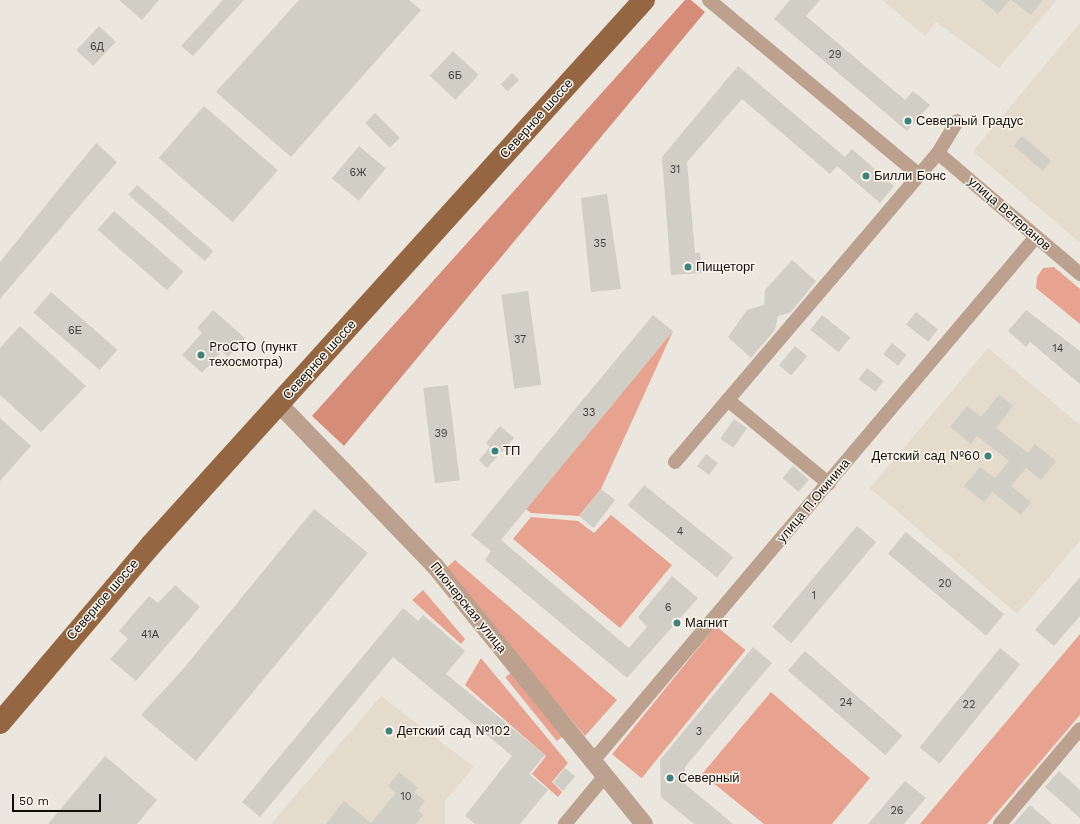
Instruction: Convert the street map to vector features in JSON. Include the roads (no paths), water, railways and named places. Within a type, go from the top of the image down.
[{"type":"main road","name":"Северное шоссе","points":[[0,723],[151,545],[280,405],[644,0]]},
{"type":"street","points":[[708,0],[919,175]]},
{"type":"street","points":[[675,462],[938,153],[957,120]]},
{"type":"street","name":"улица Ветеранов","points":[[938,153],[1035,238],[1080,274]]},
{"type":"street","name":"улица П.Окинина","points":[[592,762],[829,484],[1035,238]]},
{"type":"street","points":[[728,400],[829,484]]},
{"type":"street","name":"Пионерская улица","points":[[280,405],[435,566],[604,777],[644,824]]},
{"type":"street","points":[[1000,824],[1080,729]]},
{"type":"street","points":[[565,824],[604,777]]},
{"type":"place","name":"Северный Градус","points":[[908,121]]},
{"type":"place","name":"Билли Бонс","points":[[866,176]]},
{"type":"place","name":"Пищеторг","points":[[688,267]]},
{"type":"place","name":"ProСТО (пункт техосмотра)","points":[[201,355]]},
{"type":"place","name":"ТП","points":[[495,451]]},
{"type":"place","name":"Детский сад №60","points":[[988,456]]},
{"type":"place","name":"Магнит","points":[[677,623]]},
{"type":"place","name":"Детский сад №102","points":[[389,731]]},
{"type":"place","name":"Северный","points":[[670,778]]}]
